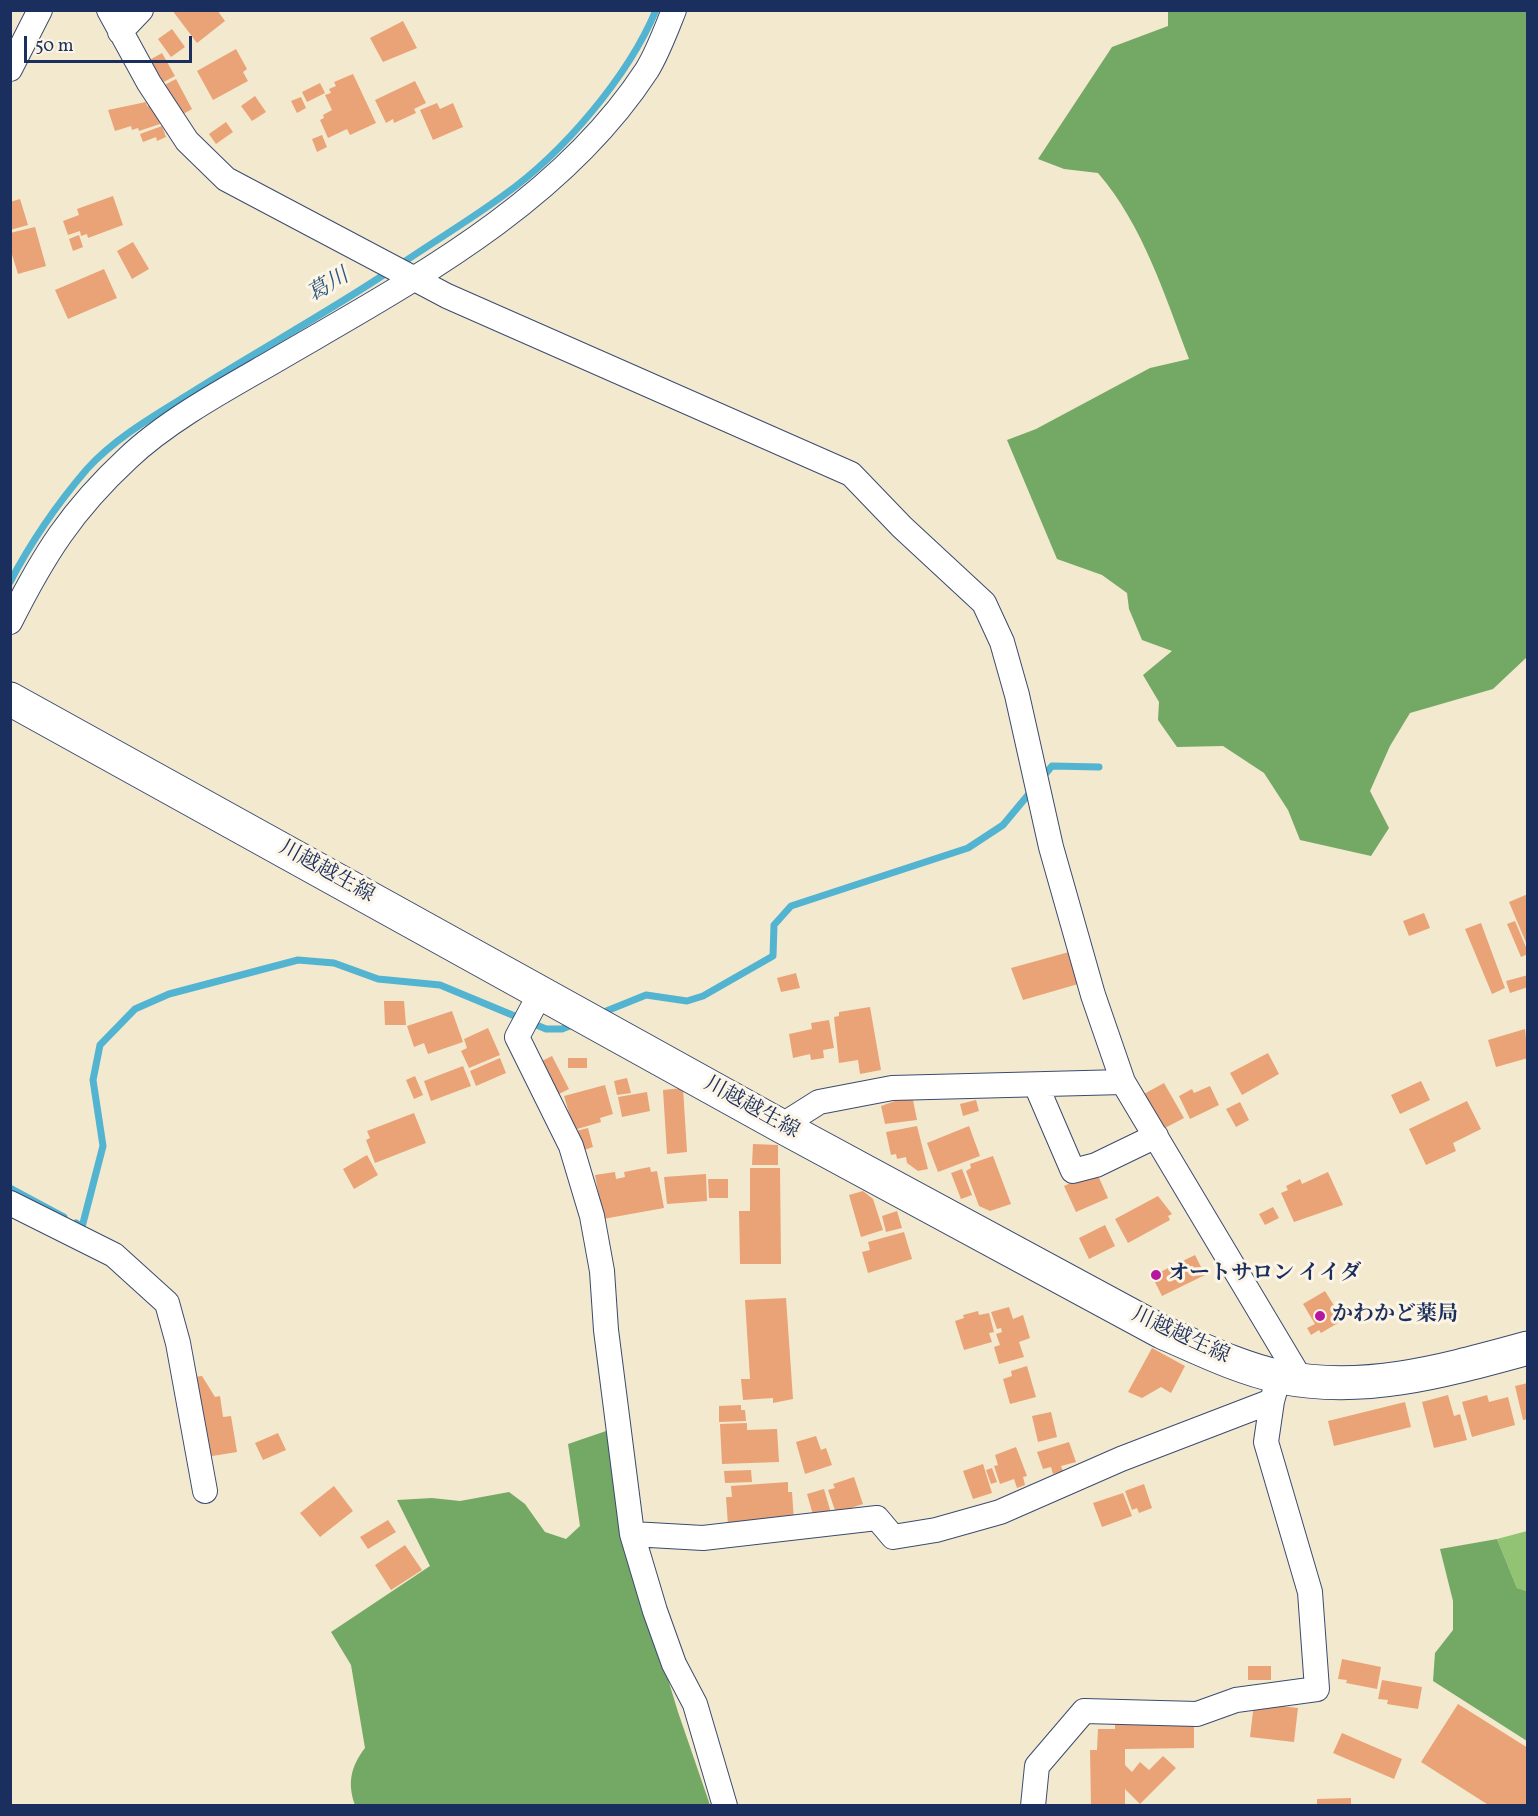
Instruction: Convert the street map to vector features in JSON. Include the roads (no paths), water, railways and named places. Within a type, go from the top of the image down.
[{"type":"main road","name":"川越越生線","points":[[10,699],[781,1126],[1162,1332],[1284,1386],[1395,1380],[1442,1371],[1527,1348]]},
{"type":"street","points":[[10,69],[40,10]]},
{"type":"street","points":[[109,10],[148,83],[187,141],[226,179],[413,280],[851,474],[902,527],[984,603],[1002,642],[1017,695],[1051,848],[1099,1016],[1123,1082],[1156,1136],[1284,1386],[1266,1442],[1310,1592],[1317,1689],[1236,1700],[1197,1714],[1084,1711],[1037,1766],[1033,1806]]},
{"type":"street","points":[[120,32],[141,10]]},
{"type":"street","points":[[10,622],[38,566],[77,509],[130,456],[201,404],[413,280],[477,237],[591,143],[648,68],[674,10]]},
{"type":"street","points":[[541,992],[517,1037],[571,1146],[592,1216],[602,1271],[606,1330],[633,1534],[655,1611],[674,1664],[695,1704],[725,1806]]},
{"type":"street","points":[[781,1126],[819,1102],[892,1088],[1123,1082]]},
{"type":"street","points":[[1036,1085],[1072,1171],[1096,1166],[1156,1136]]},
{"type":"street","points":[[10,1203],[114,1255],[167,1303],[178,1343],[205,1491]]},
{"type":"street","points":[[633,1534],[703,1538],[876,1518],[893,1537],[936,1530],[1000,1512],[1284,1386]]},
{"type":"waterway","name":"葛川","points":[[398,266],[504,195],[549,158],[592,112],[611,87],[629,61],[656,10]]},
{"type":"waterway","name":"葛川","points":[[10,582],[27,552],[65,496],[87,469],[109,448],[160,412],[388,272]]},
{"type":"waterway","points":[[1042,778],[1052,766],[1099,767]]},
{"type":"waterway","points":[[599,1014],[646,995],[687,1001],[703,996],[773,956],[774,925],[791,906],[968,848],[1003,825],[1033,789]]},
{"type":"waterway","points":[[76,1223],[82,1227],[103,1146],[93,1080],[100,1045],[135,1009],[169,994],[298,960],[334,963],[378,979],[440,985],[546,1029],[562,1029],[575,1024]]},
{"type":"waterway","points":[[10,1188],[64,1217]]},
{"type":"place","name":"オートサロン イイダ","points":[[1156,1275]]},
{"type":"place","name":"かわかど薬局","points":[[1320,1316]]}]
